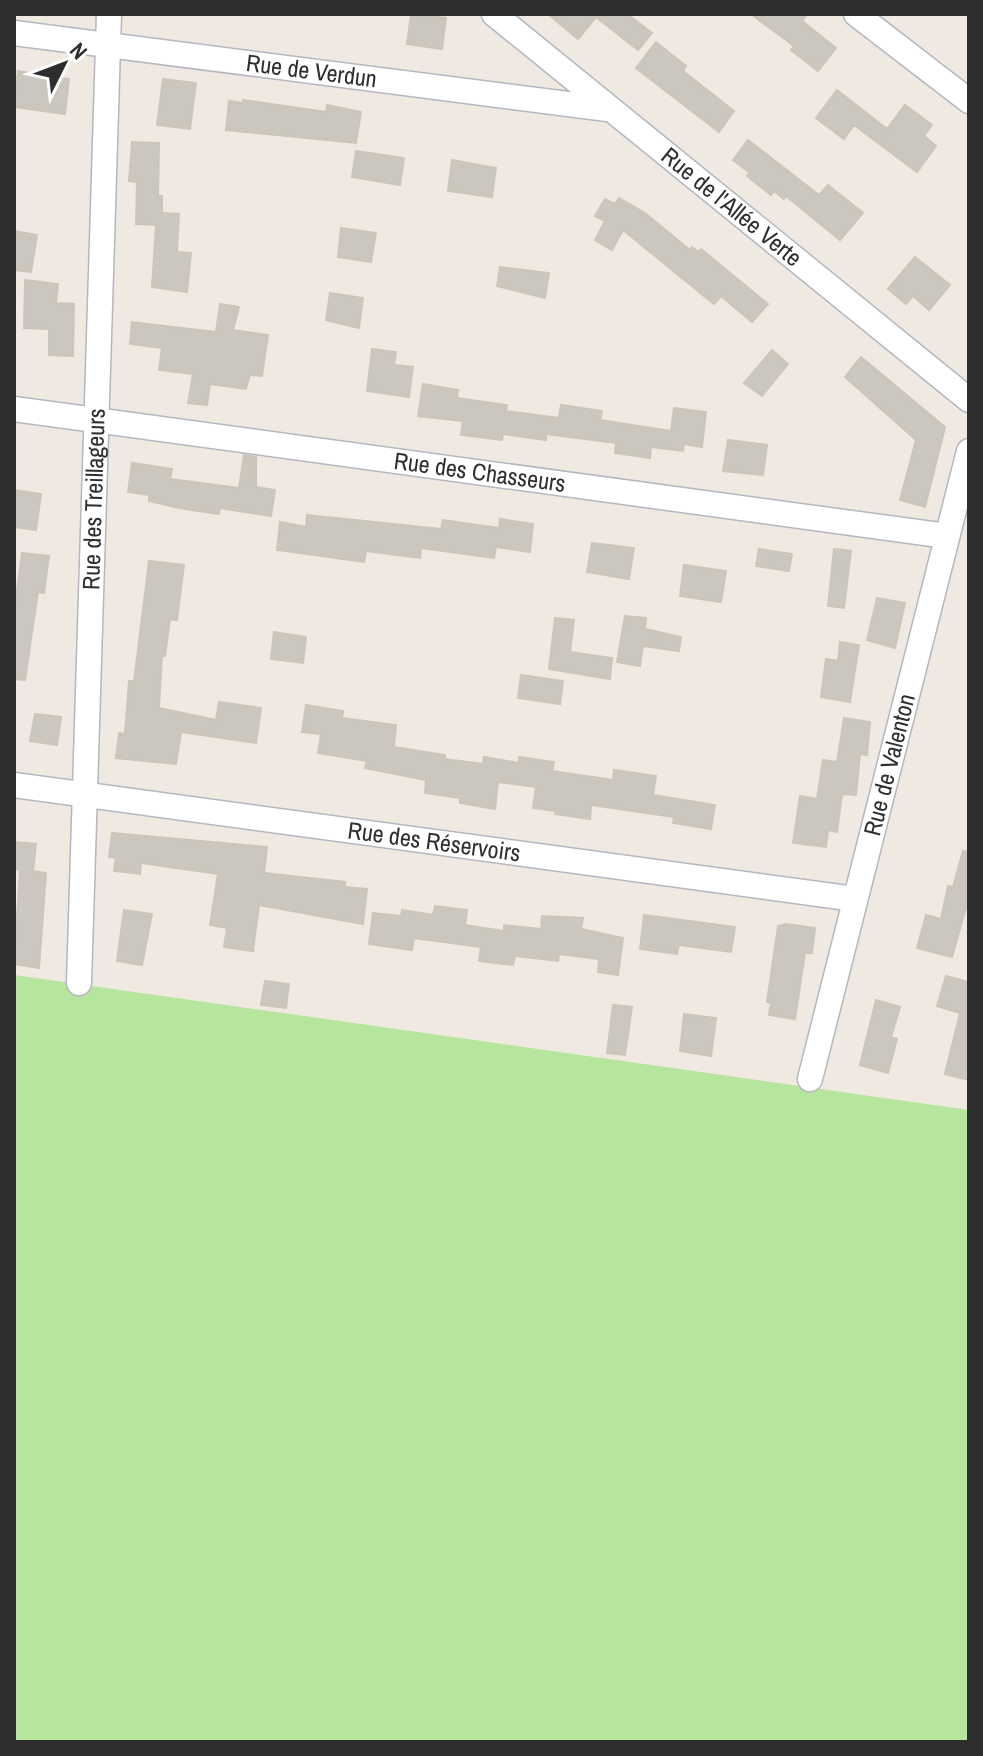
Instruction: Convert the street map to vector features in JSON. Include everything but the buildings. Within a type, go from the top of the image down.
[{"type":"street","name":"Rue des Treillageurs","points":[[79,983],[109,14]]},
{"type":"street","name":"Rue de l'Allée Verte","points":[[494,14],[969,400]]},
{"type":"street","points":[[856,14],[969,101]]},
{"type":"street","name":"Rue de Verdun","points":[[14,33],[608,109]]},
{"type":"street","name":"Rue des Chasseurs","points":[[14,409],[947,536]]},
{"type":"street","name":"Rue de Valenton","points":[[810,1079],[969,451]]},
{"type":"street","name":"Rue des Réservoirs","points":[[14,785],[855,899]]},
{"type":"green space","points":[[14,975],[969,1110],[969,1742],[14,1742]]}]
